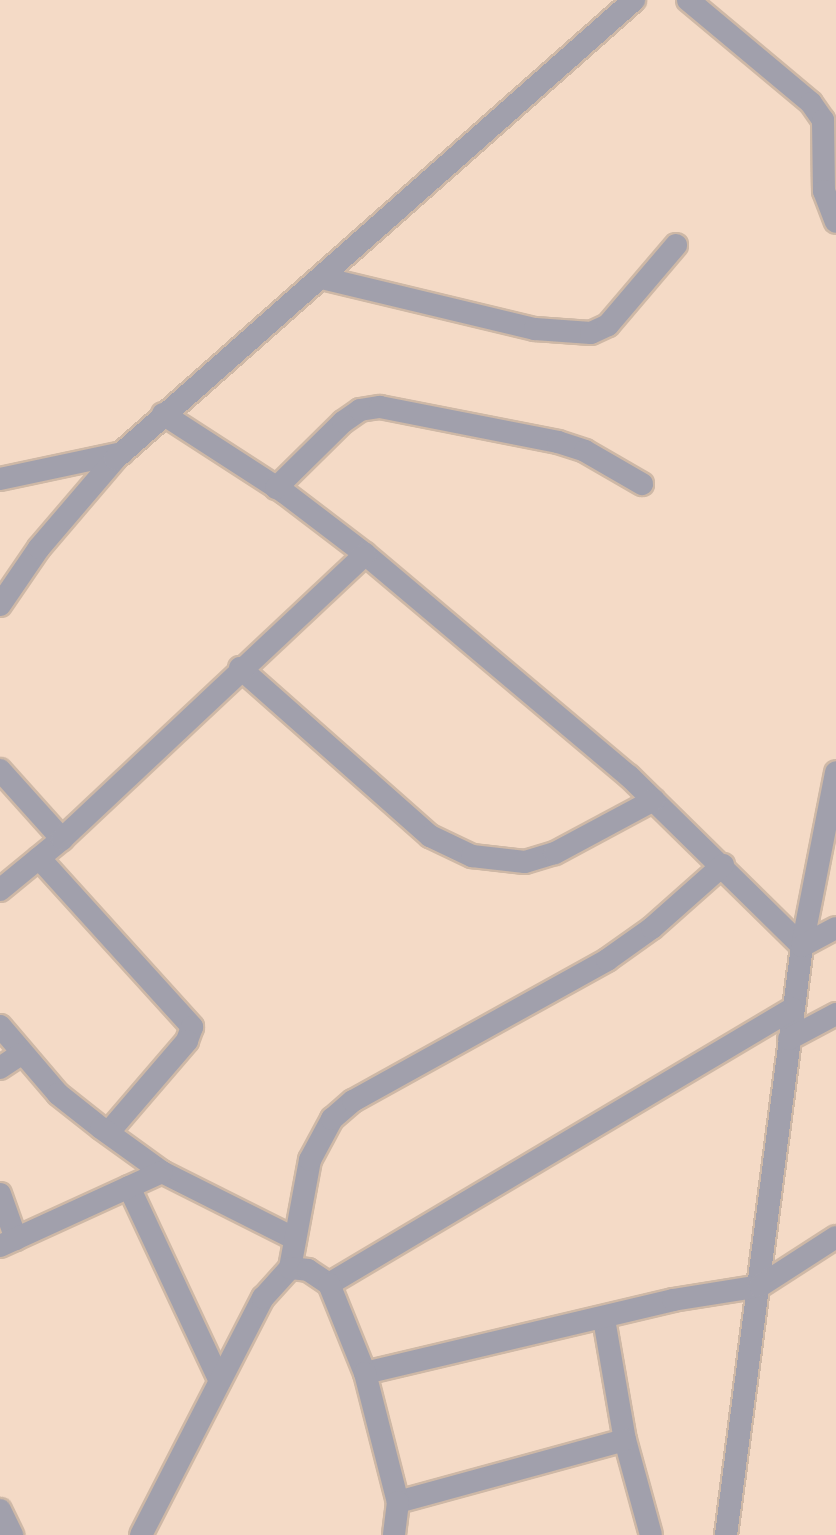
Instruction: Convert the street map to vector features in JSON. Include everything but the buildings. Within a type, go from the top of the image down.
[{"type":"street","points":[[0,605],[58,524],[122,453],[634,0]]},
{"type":"street","points":[[688,0],[811,103],[823,120],[824,191],[836,222]]},
{"type":"street","points":[[322,278],[535,329],[591,333],[608,325],[676,245]]},
{"type":"street","points":[[276,488],[343,422],[360,410],[380,407],[558,442],[585,451],[642,484]]},
{"type":"street","points":[[163,414],[276,488],[365,554],[654,800],[802,946]]},
{"type":"street","points":[[0,479],[122,453]]},
{"type":"street","points":[[0,890],[62,839],[240,668],[365,554]]},
{"type":"street","points":[[240,668],[430,836],[472,856],[525,862],[555,853],[654,800]]},
{"type":"street","points":[[0,770],[62,839]]},
{"type":"street","points":[[726,1535],[760,1286],[792,1009],[836,772]]},
{"type":"street","points":[[39,858],[190,1019],[187,1041],[108,1133]]},
{"type":"street","points":[[141,1535],[263,1298],[290,1268],[310,1160],[332,1119],[353,1101],[607,960],[652,928],[723,865]]},
{"type":"street","points":[[802,946],[836,928]]},
{"type":"street","points":[[329,1284],[792,1009]]},
{"type":"street","points":[[789,1039],[836,1014]]},
{"type":"street","points":[[0,1026],[58,1094],[162,1172],[295,1239]]},
{"type":"street","points":[[0,1068],[21,1054]]},
{"type":"street","points":[[0,1194],[8,1242],[162,1172]]},
{"type":"street","points":[[129,1187],[220,1381]]},
{"type":"street","points":[[365,1373],[604,1319],[673,1300],[760,1286],[836,1237]]},
{"type":"street","points":[[290,1268],[308,1270],[329,1284],[365,1373],[398,1502],[394,1535]]},
{"type":"street","points":[[604,1319],[625,1440],[648,1527],[628,1535]]},
{"type":"street","points":[[398,1502],[625,1440]]},
{"type":"street","points":[[0,1510],[12,1535]]}]
